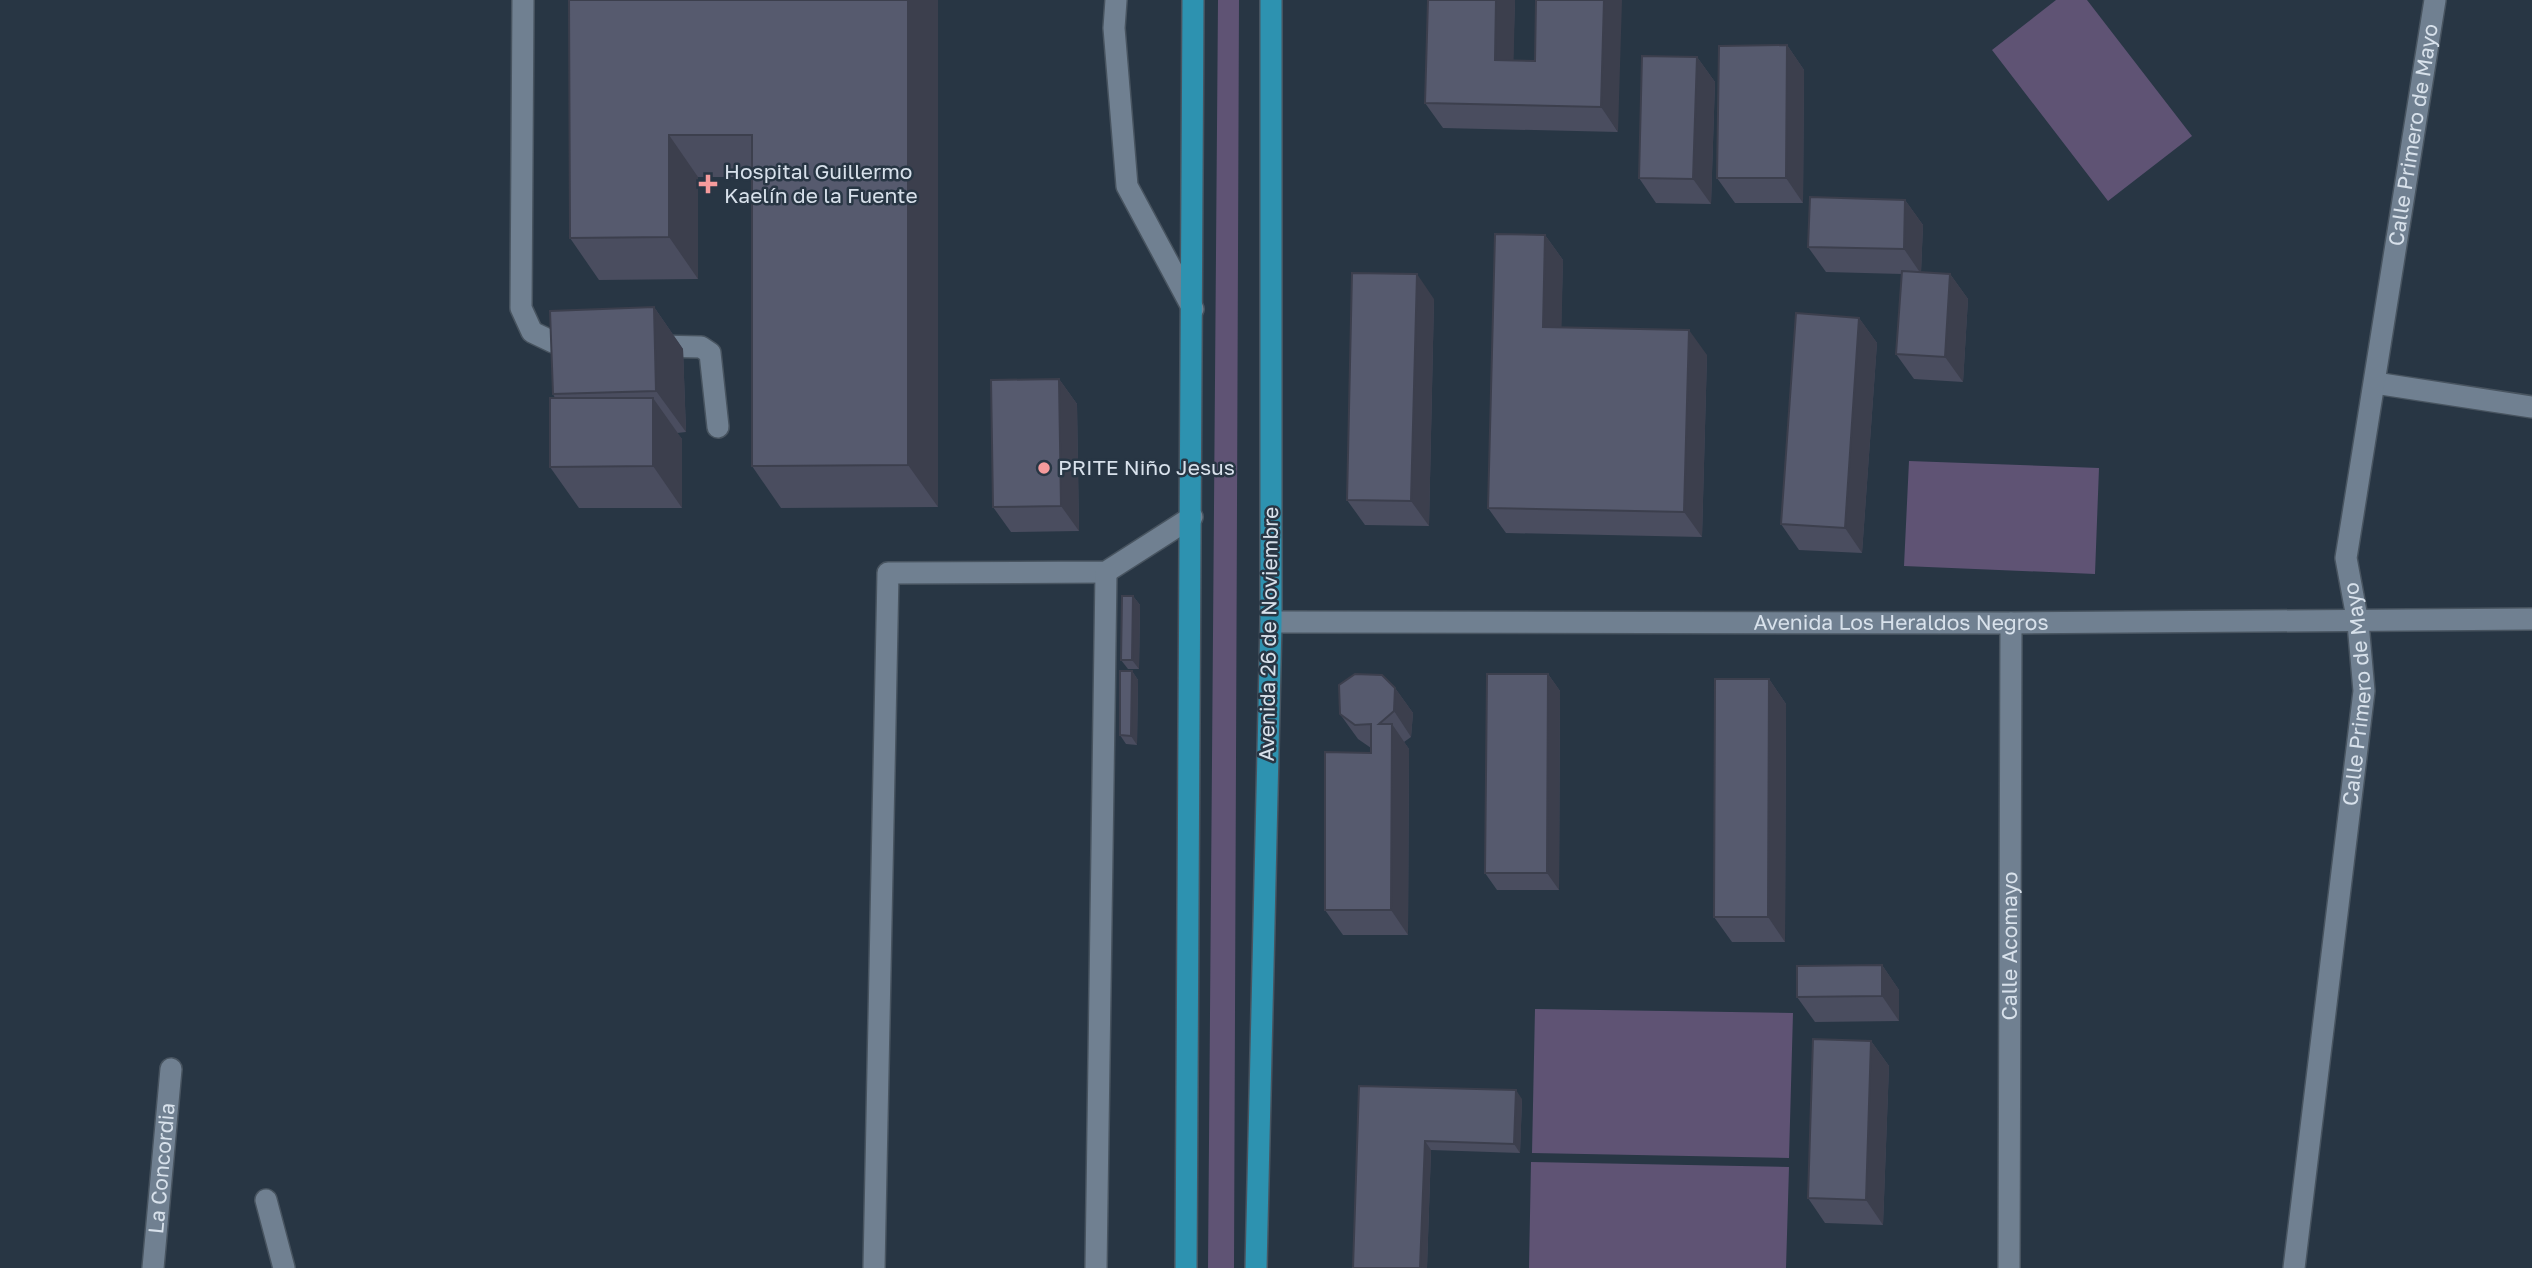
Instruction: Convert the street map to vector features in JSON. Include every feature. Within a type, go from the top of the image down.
[{"type":"main road","points":[[1186,1268],[1194,0]]},
{"type":"main road","name":"Avenida 26 de Noviembre","points":[[1256,1268],[1271,622],[1271,0]]},
{"type":"street","points":[[523,0],[521,308],[531,332],[553,342],[594,344]]},
{"type":"street","points":[[1116,0],[1114,28],[1126,186],[1194,310]]},
{"type":"street","name":"Calle Primero de Mayo","points":[[2294,1268],[2364,691],[2358,623],[2347,558],[2435,0]]},
{"type":"street","points":[[634,345],[701,347],[710,353],[718,426]]},
{"type":"street","points":[[2375,383],[2532,407]]},
{"type":"street","points":[[874,1268],[888,573],[1105,572],[1192,517]]},
{"type":"street","points":[[1096,1268],[1105,572]]},
{"type":"street","name":"Avenida Los Heraldos Negros","points":[[1271,622],[2011,624],[2532,620]]},
{"type":"street","name":"Calle Acomayo","points":[[2009,1268],[2011,624]]},
{"type":"street","name":"La Concordia","points":[[153,1268],[171,1069]]},
{"type":"street","points":[[265,1200],[284,1268]]},
{"type":"shaded area","points":[[1218,0],[1239,0],[1234,1268],[1208,1268]]},
{"type":"shaded area","points":[[2056,0],[2087,0],[2192,136],[2108,201],[1992,50]]},
{"type":"shaded area","points":[[1909,461],[2099,468],[2095,574],[1904,566]]},
{"type":"shaded area","points":[[1535,1009],[1793,1013],[1789,1158],[1532,1153]]},
{"type":"shaded area","points":[[1531,1162],[1789,1167],[1786,1268],[1529,1268]]},
{"type":"building","points":[[569,0],[908,0],[908,465],[752,466],[752,135],[669,135],[669,237],[570,238]]},
{"type":"building","points":[[1428,0],[1496,0],[1495,60],[1535,61],[1536,0],[1604,0],[1601,107],[1425,103]]},
{"type":"building","points":[[1787,45],[1786,178],[1717,178],[1719,46]]},
{"type":"building","points":[[1642,56],[1697,57],[1693,179],[1639,178]]},
{"type":"building","points":[[1810,197],[1905,200],[1904,249],[1808,247]]},
{"type":"building","points":[[1495,234],[1545,235],[1543,327],[1689,330],[1684,512],[1488,508]]},
{"type":"building","points":[[1902,271],[1950,274],[1945,357],[1896,354]]},
{"type":"building","points":[[1352,273],[1417,274],[1411,501],[1347,500]]},
{"type":"building","points":[[654,307],[656,391],[553,394],[550,311]]},
{"type":"building","points":[[1796,313],[1859,318],[1845,528],[1781,524]]},
{"type":"building","points":[[1059,379],[1061,506],[993,507],[991,380]]},
{"type":"building","points":[[550,398],[653,398],[653,466],[550,467]]},
{"type":"building","points":[[1122,596],[1133,596],[1132,660],[1121,660]]},
{"type":"building","points":[[1120,671],[1132,671],[1131,736],[1120,735]]},
{"type":"building","points":[[1355,674],[1382,675],[1395,688],[1394,711],[1379,724],[1392,724],[1391,910],[1325,910],[1325,752],[1371,753],[1371,724],[1355,725],[1340,714],[1339,685]]},
{"type":"building","points":[[1487,674],[1548,674],[1547,873],[1485,873]]},
{"type":"building","points":[[1715,679],[1769,679],[1768,917],[1714,917]]},
{"type":"building","points":[[1882,965],[1882,996],[1797,997],[1797,966]]},
{"type":"building","points":[[1813,1039],[1871,1041],[1866,1200],[1808,1198]]},
{"type":"building","points":[[1359,1086],[1516,1090],[1514,1144],[1425,1141],[1420,1268],[1353,1268]]},
{"type":"place","name":"Hospital Guillermo Kaelín de la Fuente","points":[[708,184]]},
{"type":"place","name":"PRITE Niño Jesus","points":[[1044,468]]}]
